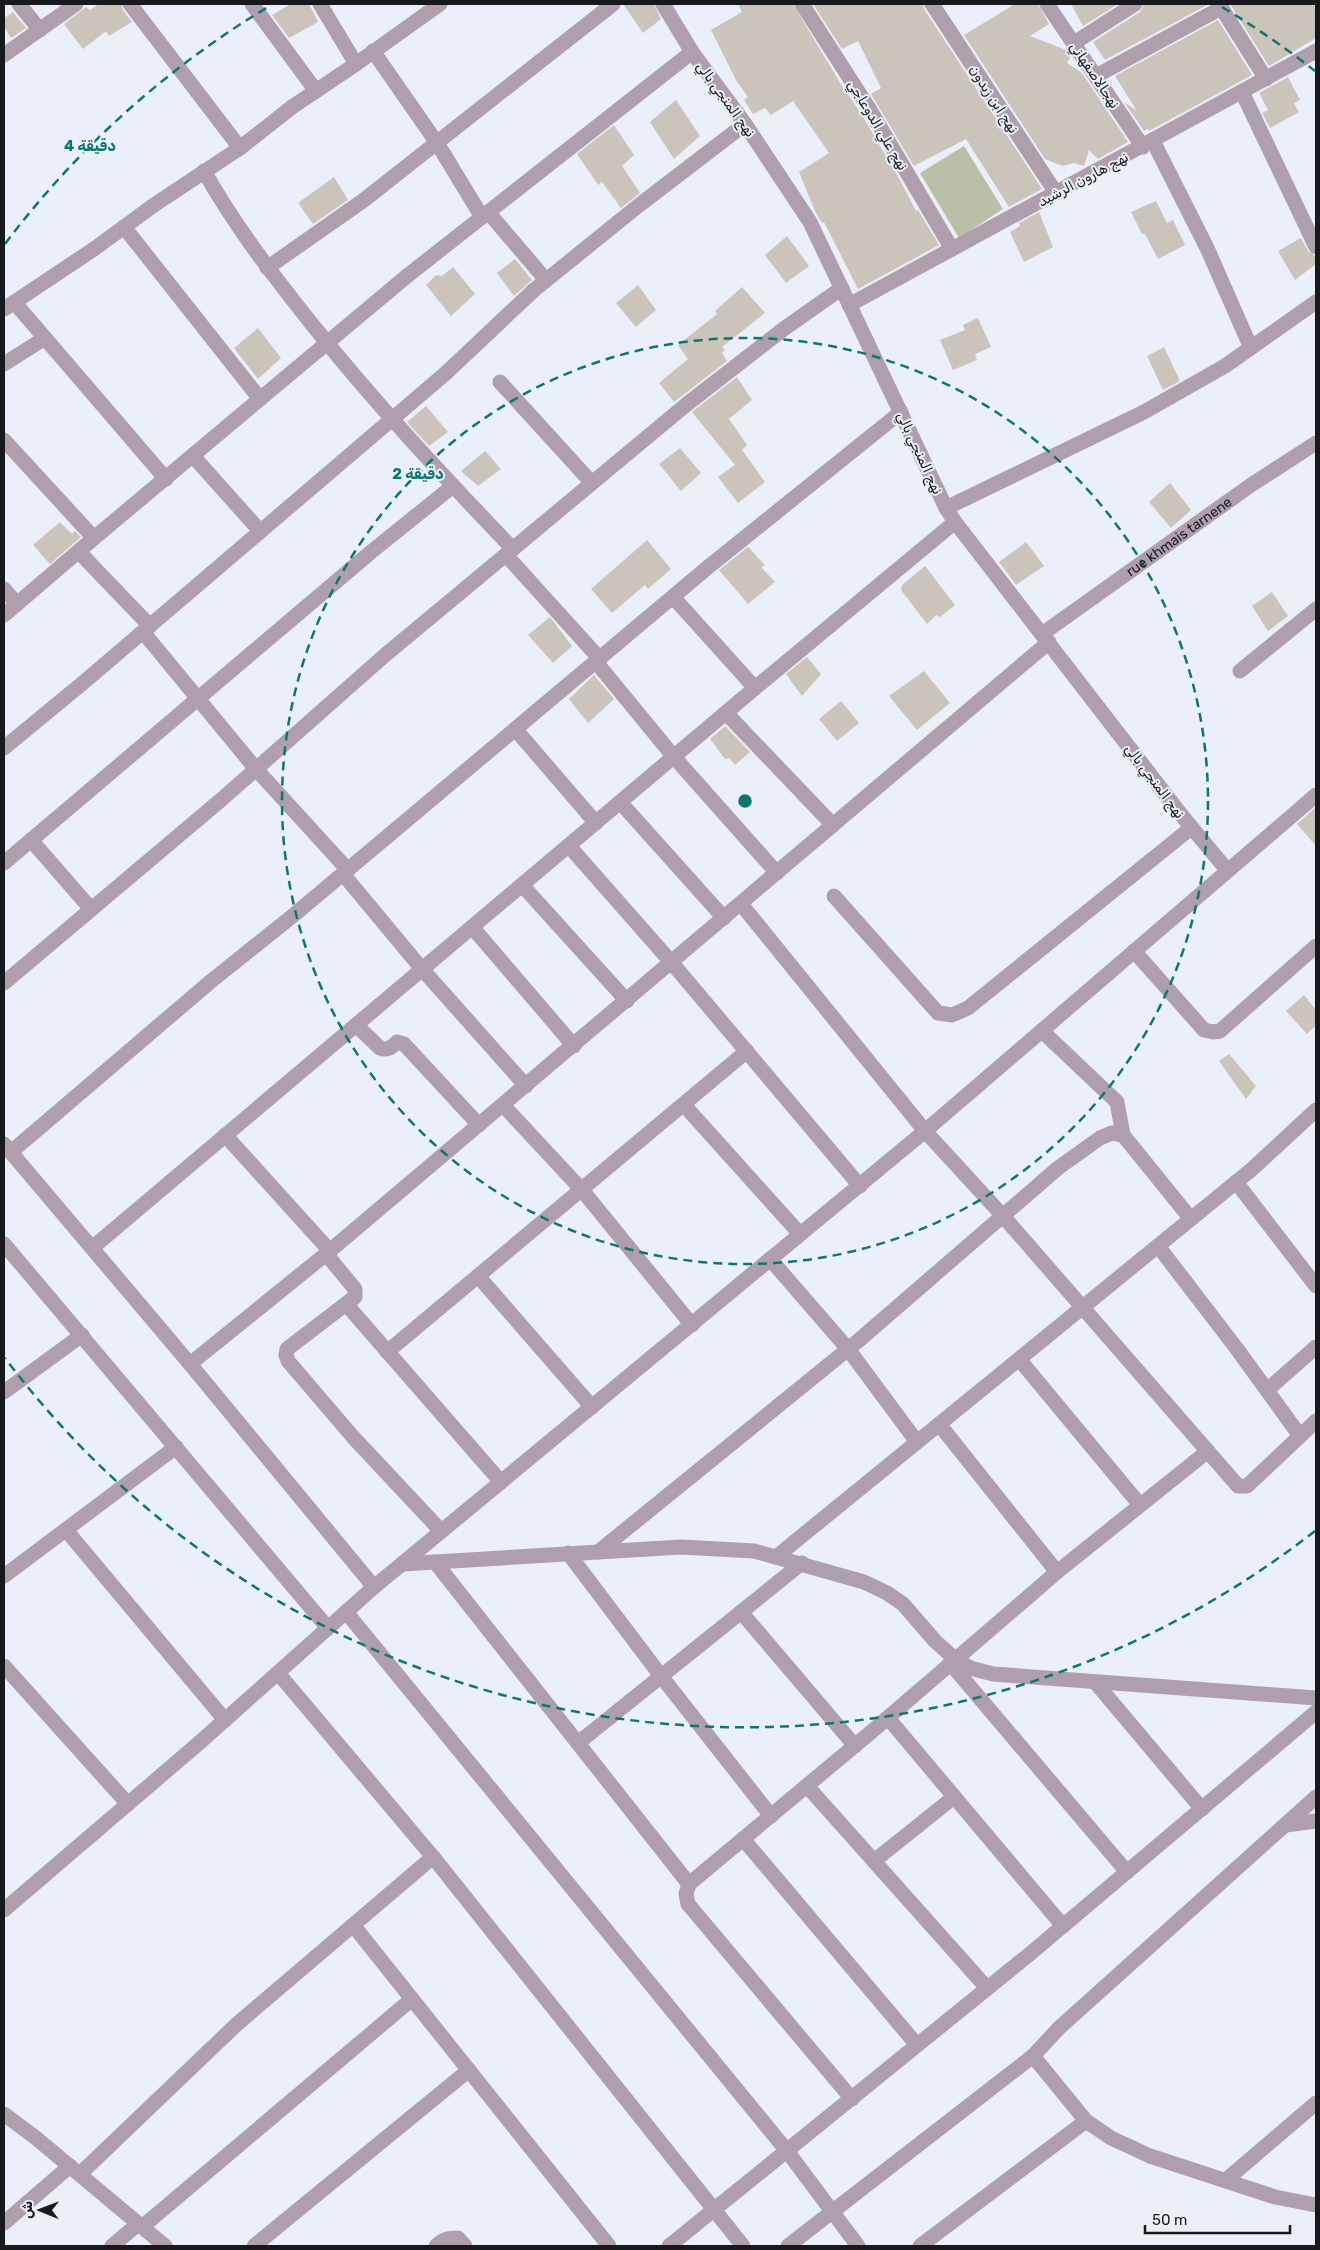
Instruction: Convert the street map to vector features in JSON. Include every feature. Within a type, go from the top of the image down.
[{"type":"street","points":[[19,4],[40,30]]},
{"type":"street","points":[[4,55],[76,4]]},
{"type":"street","points":[[130,4],[240,148]]},
{"type":"street","points":[[252,4],[316,91]]},
{"type":"street","points":[[320,4],[356,64]]},
{"type":"street","points":[[266,268],[364,200],[613,4]]},
{"type":"street","name":"نهج المنجي بالي","points":[[663,4],[692,52],[745,124],[810,222],[946,508],[955,522],[1191,828],[1227,870]]},
{"type":"street","name":"نهج علي الدوعاجي","points":[[802,4],[870,110],[952,249]]},
{"type":"street","name":"نهج ابن زيدون","points":[[932,4],[1056,193]]},
{"type":"street","name":"نهجالاصفهاني","points":[[1048,4],[1096,76],[1148,144],[1207,248],[1251,348]]},
{"type":"street","points":[[1074,43],[1135,4]]},
{"type":"street","points":[[166,479],[45,338],[9,305],[240,148],[292,107],[356,64],[437,5]]},
{"type":"street","points":[[1096,76],[1220,6],[1266,79]]},
{"type":"street","points":[[373,51],[485,214],[546,280]]},
{"type":"street","name":"نهج هارون الرشيد","points":[[850,305],[1316,51]]},
{"type":"street","points":[[4,615],[407,276],[692,52]]},
{"type":"street","points":[[1242,92],[1316,247]]},
{"type":"street","points":[[4,748],[147,629],[446,373],[546,280],[745,124]]},
{"type":"street","points":[[204,171],[226,209],[266,268],[328,344],[510,552],[674,757],[777,873]]},
{"type":"street","points":[[124,227],[260,399]]},
{"type":"street","points":[[4,983],[256,769],[384,656],[694,398],[785,328],[842,288]]},
{"type":"street","points":[[946,508],[1144,412],[1251,348],[1316,302]]},
{"type":"street","points":[[4,364],[45,338]]},
{"type":"street","points":[[500,382],[592,483]]},
{"type":"street","points":[[374,1587],[190,1364],[7,1148],[68,1105],[210,982],[516,730],[673,597],[901,412]]},
{"type":"street","points":[[4,440],[94,538]]},
{"type":"street","name":"rue khmais tarnene","points":[[190,1364],[328,1253],[672,963],[833,825],[1045,638],[1251,485],[1316,443]]},
{"type":"street","points":[[193,456],[260,531]]},
{"type":"street","points":[[4,863],[371,552],[453,486]]},
{"type":"street","points":[[92,1248],[726,712],[955,522]]},
{"type":"street","points":[[78,552],[147,629],[256,769],[345,872],[422,970],[526,1086]]},
{"type":"street","points":[[4,590],[17,604]]},
{"type":"street","points":[[673,597],[755,688]]},
{"type":"street","points":[[1240,671],[1316,609]]},
{"type":"street","points":[[726,712],[833,825]]},
{"type":"street","points":[[516,730],[596,823]]},
{"type":"street","points":[[5,1906],[128,1804],[374,1587],[860,1186],[1316,795]]},
{"type":"street","points":[[620,802],[724,918]]},
{"type":"street","points":[[834,896],[938,1013],[952,1015],[968,1008],[1191,828]]},
{"type":"street","points":[[31,840],[91,909]]},
{"type":"street","points":[[569,846],[672,963],[860,1186]]},
{"type":"street","points":[[522,886],[627,1001]]},
{"type":"street","points":[[741,904],[925,1131],[1003,1216],[1238,1486],[1243,1488],[1247,1486],[1316,1421]]},
{"type":"street","points":[[472,927],[574,1046]]},
{"type":"street","points":[[1134,951],[1204,1030],[1213,1032],[1220,1031],[1316,946]]},
{"type":"street","points":[[356,1025],[385,1050],[391,1048],[397,1042],[404,1044],[479,1125]]},
{"type":"street","points":[[1042,1031],[1117,1102],[1123,1136],[1191,1219]]},
{"type":"street","points":[[387,1352],[746,1051]]},
{"type":"street","points":[[684,1104],[800,1234]]},
{"type":"street","points":[[503,1105],[582,1190],[692,1324]]},
{"type":"street","points":[[776,1557],[1191,1219],[1314,1116]]},
{"type":"street","points":[[598,1552],[848,1349],[1058,1168],[1100,1138],[1112,1133],[1123,1136]]},
{"type":"street","points":[[225,1135],[328,1253],[355,1290],[355,1297],[287,1349],[288,1361],[353,1437],[441,1531]]},
{"type":"street","points":[[1236,1182],[1316,1286]]},
{"type":"street","points":[[4,1244],[82,1334],[328,1628]]},
{"type":"street","points":[[1158,1246],[1300,1436]]},
{"type":"street","points":[[770,1259],[848,1349],[917,1442]]},
{"type":"street","points":[[478,1276],[592,1407]]},
{"type":"street","points":[[346,1304],[501,1482]]},
{"type":"street","points":[[4,1392],[82,1334]]},
{"type":"street","points":[[1267,1390],[1316,1347]]},
{"type":"street","points":[[1019,1359],[1140,1505]]},
{"type":"street","points":[[939,1424],[1057,1572]]},
{"type":"street","points":[[4,1576],[176,1447]]},
{"type":"street","points":[[852,2099],[688,1904],[686,1894],[689,1884],[855,1746],[1057,1572],[1208,1451]]},
{"type":"street","points":[[66,1530],[225,1720]]},
{"type":"street","points":[[402,1564],[681,1546],[754,1551],[864,1582],[887,1593],[903,1604],[1127,1872]]},
{"type":"street","points":[[568,1553],[661,1676],[771,1816]]},
{"type":"street","points":[[435,1562],[689,1884]]},
{"type":"street","points":[[578,1743],[802,1563]]},
{"type":"street","points":[[346,1612],[787,2151],[858,2246]]},
{"type":"street","points":[[741,1612],[855,1746]]},
{"type":"street","points":[[952,1661],[992,1674],[1316,1698]]},
{"type":"street","points":[[4,1666],[128,1804]]},
{"type":"street","points":[[278,1672],[433,1857],[743,2246]]},
{"type":"street","points":[[1095,1682],[1202,1809]]},
{"type":"street","points":[[669,2246],[1063,1926],[1316,1712]]},
{"type":"street","points":[[888,1718],[1063,1926]]},
{"type":"street","points":[[807,1786],[987,1988]]},
{"type":"street","points":[[874,1861],[954,1797]]},
{"type":"street","points":[[788,2246],[1033,2056],[1059,2028],[1316,1797]]},
{"type":"street","points":[[1286,1825],[1316,1821]]},
{"type":"street","points":[[743,1839],[917,2045]]},
{"type":"street","points":[[4,2223],[75,2170],[237,2024],[433,1857]]},
{"type":"street","points":[[353,1925],[609,2246]]},
{"type":"street","points":[[112,2246],[140,2226],[412,1999]]},
{"type":"street","points":[[1033,2056],[1086,2121],[1111,2138],[1150,2156],[1275,2197],[1316,2206]]},
{"type":"street","points":[[254,2246],[469,2070]]},
{"type":"street","points":[[1226,2180],[1316,2104]]},
{"type":"street","points":[[4,2114],[75,2170],[165,2246]]},
{"type":"street","points":[[920,2246],[1086,2121]]},
{"type":"street","points":[[436,2246],[450,2238],[458,2238],[465,2246]]},
{"type":"green space","points":[[964,146],[1003,209],[959,238],[920,173]]},
{"type":"building","points":[[99,4],[121,4],[132,22],[109,36],[106,31],[83,49],[64,24],[86,7],[90,10]]},
{"type":"building","points":[[291,4],[309,4],[318,22],[289,38],[272,15]]},
{"type":"building","points":[[623,4],[654,4],[661,19],[643,33]]},
{"type":"building","points":[[738,4],[793,4],[842,86],[862,115],[916,211],[918,210],[939,245],[858,289],[824,222],[822,223],[816,213],[799,172],[829,153],[793,101],[771,115],[765,108],[753,114],[744,100],[748,97],[736,80],[711,30],[742,12]]},
{"type":"building","points":[[813,4],[923,4],[924,9],[1042,189],[1009,207],[966,139],[914,166],[871,94],[881,88],[858,41],[842,49]]},
{"type":"building","points":[[1015,4],[1038,4],[1049,24],[1030,36],[1066,50],[1071,56],[1067,63],[1082,73],[1128,142],[1098,159],[1089,150],[1084,166],[1074,163],[1063,166],[1045,159],[964,35]]},
{"type":"building","points":[[1071,4],[1118,4],[1083,26]]},
{"type":"building","points":[[1144,4],[1209,4],[1105,60],[1093,42],[1140,12]]},
{"type":"building","points":[[1230,4],[1316,4],[1316,38],[1269,66]]},
{"type":"building","points":[[13,12],[26,28],[11,38],[4,27],[4,18]]},
{"type":"building","points":[[1218,20],[1252,75],[1149,131],[1148,129],[1144,131],[1124,102],[1137,111],[1115,76]]},
{"type":"building","points":[[1288,77],[1300,100],[1294,103],[1299,112],[1270,128],[1262,113],[1268,110],[1259,93]]},
{"type":"building","points":[[676,100],[700,136],[674,159],[650,122]]},
{"type":"building","points":[[614,125],[634,155],[622,166],[640,193],[621,208],[602,182],[598,185],[577,154]]},
{"type":"building","points":[[334,177],[348,200],[313,224],[298,203]]},
{"type":"building","points":[[1156,201],[1167,223],[1173,220],[1185,245],[1158,259],[1131,212]]},
{"type":"building","points":[[1039,212],[1053,247],[1024,262],[1010,232],[1020,226],[1019,223]]},
{"type":"building","points":[[787,236],[809,266],[786,283],[765,255]]},
{"type":"building","points":[[1301,238],[1308,251],[1315,256],[1316,264],[1295,280],[1278,251]]},
{"type":"building","points":[[515,259],[532,280],[514,296],[497,273]]},
{"type":"building","points":[[453,267],[475,294],[451,316],[426,285],[436,275],[442,276]]},
{"type":"building","points":[[638,285],[656,310],[636,327],[616,303]]},
{"type":"building","points":[[742,287],[765,313],[722,347],[725,350],[722,353],[727,361],[674,402],[659,383],[688,359],[678,345],[717,314],[715,311]]},
{"type":"building","points":[[978,318],[991,347],[975,354],[977,360],[953,370],[940,340],[965,330],[963,325]]},
{"type":"building","points":[[258,328],[281,358],[258,379],[234,348]]},
{"type":"building","points":[[1164,347],[1180,381],[1163,390],[1147,356]]},
{"type":"building","points":[[737,377],[752,400],[729,419],[747,445],[742,450],[765,482],[738,503],[718,477],[735,465],[692,412]]},
{"type":"building","points":[[426,406],[448,432],[429,446],[407,422]]},
{"type":"building","points":[[680,448],[701,473],[681,491],[659,464]]},
{"type":"building","points":[[485,451],[501,469],[478,486],[461,471]]},
{"type":"building","points":[[1170,483],[1191,510],[1171,528],[1149,502]]},
{"type":"building","points":[[60,522],[72,534],[75,531],[81,537],[50,564],[33,545]]},
{"type":"building","points":[[647,540],[671,569],[648,589],[645,585],[612,613],[591,589]]},
{"type":"building","points":[[1026,542],[1044,566],[1016,585],[999,562]]},
{"type":"building","points":[[748,547],[765,565],[761,567],[775,582],[748,604],[719,570]]},
{"type":"building","points":[[925,566],[955,605],[940,617],[936,615],[927,624],[901,590],[902,585]]},
{"type":"building","points":[[1272,592],[1288,616],[1268,631],[1252,606]]},
{"type":"building","points":[[550,617],[572,646],[553,663],[528,635]]},
{"type":"building","points":[[807,657],[821,674],[802,696],[786,674]]},
{"type":"building","points":[[924,671],[950,703],[917,730],[889,696]]},
{"type":"building","points":[[594,675],[614,699],[588,723],[569,699]]},
{"type":"building","points":[[841,701],[859,723],[837,741],[819,719]]},
{"type":"building","points":[[725,726],[750,752],[735,765],[729,758],[725,759],[710,739]]},
{"type":"building","points":[[1316,807],[1316,846],[1297,824]]},
{"type":"building","points":[[1304,995],[1316,1010],[1316,1025],[1307,1034],[1286,1011]]},
{"type":"building","points":[[1229,1054],[1256,1086],[1246,1099],[1219,1061]]}]
